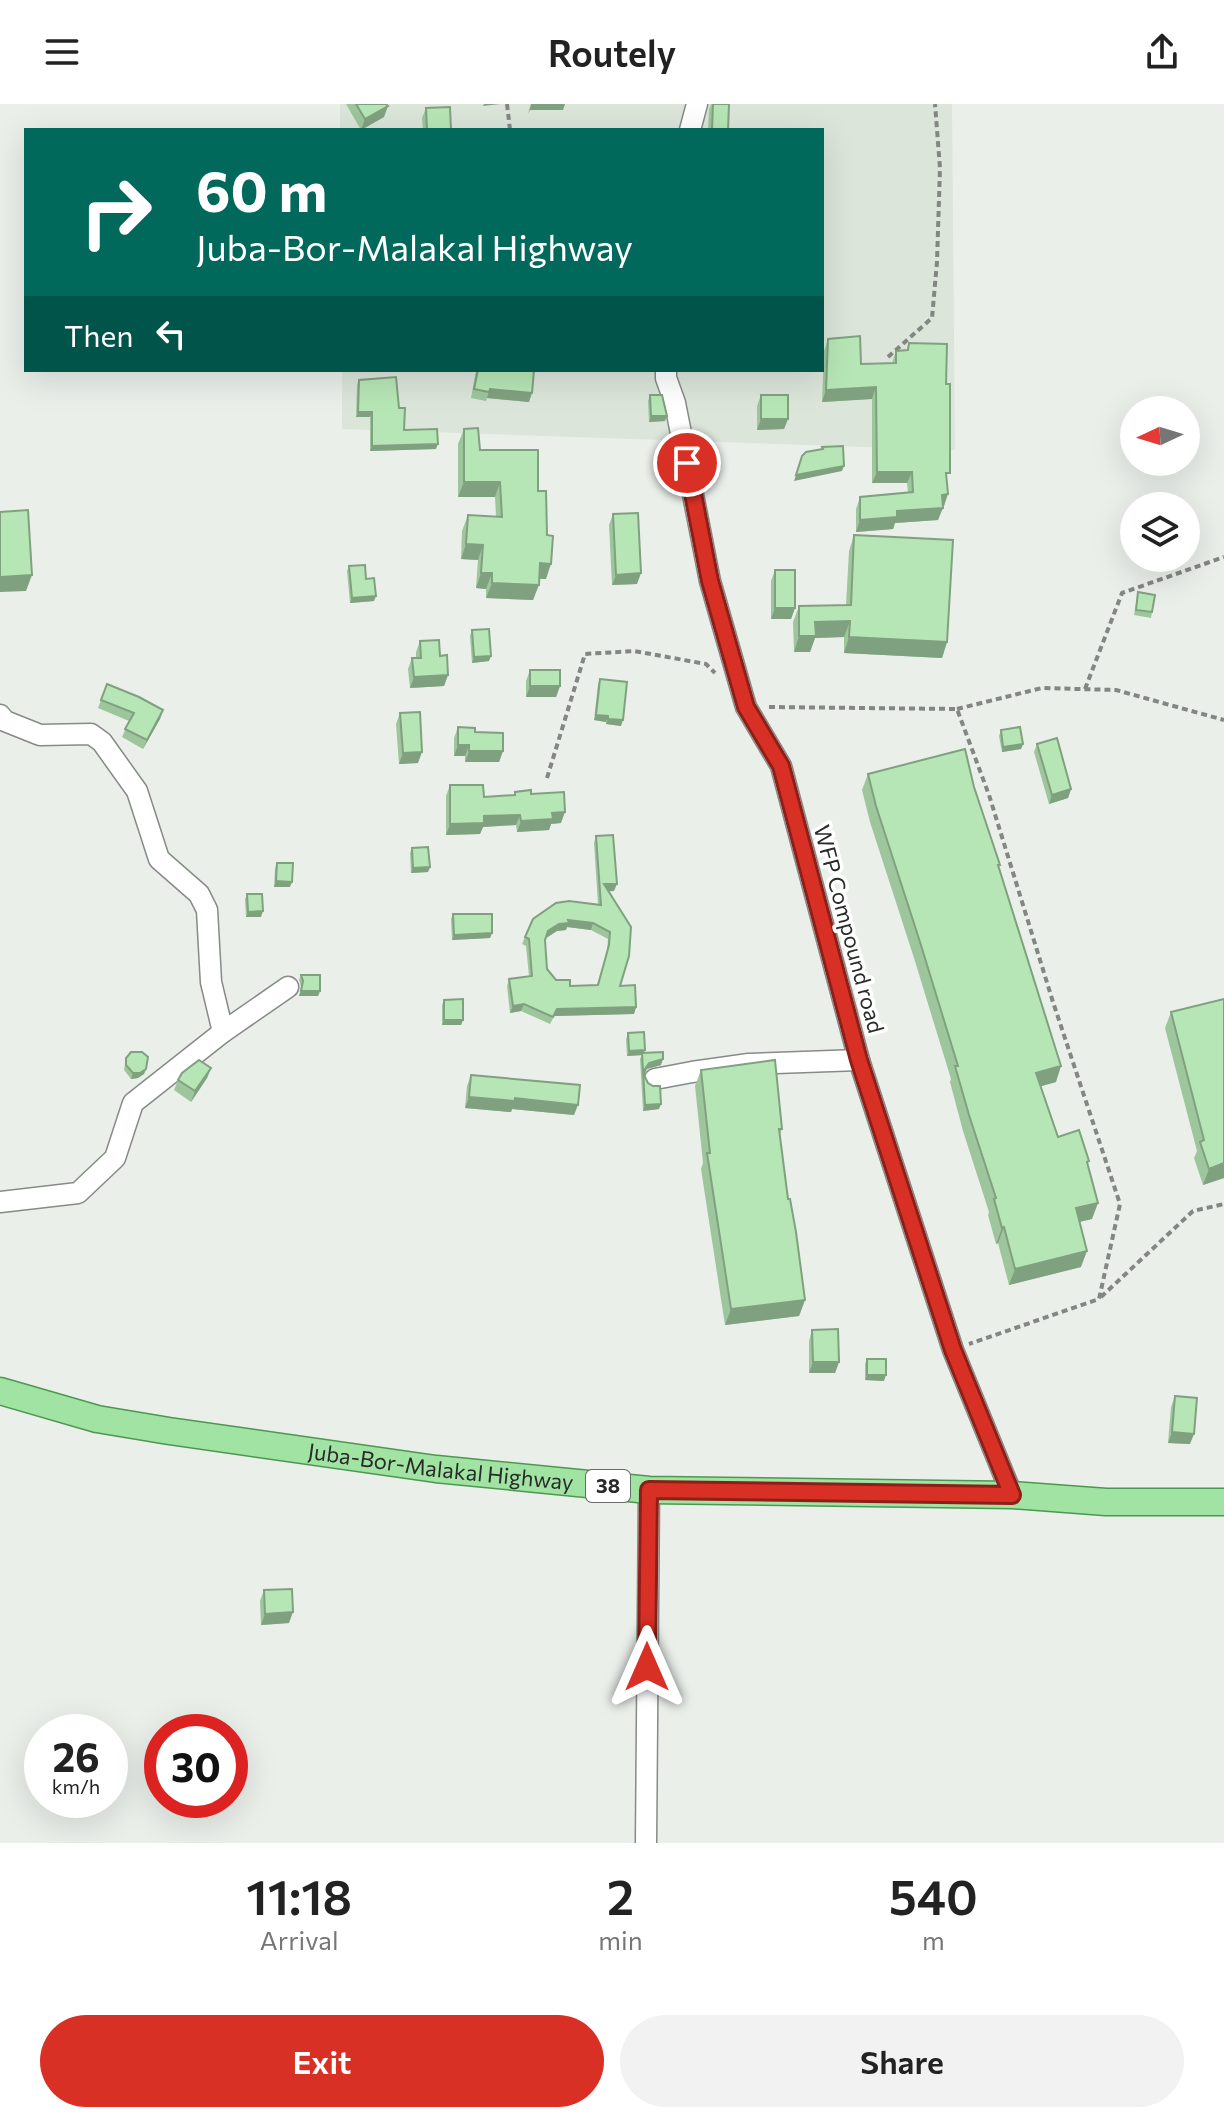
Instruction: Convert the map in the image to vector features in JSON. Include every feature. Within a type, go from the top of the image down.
[{"type":"main road","name":"Juba-Bor-Malakal Highway","points":[[0,1391],[97,1419],[169,1431],[436,1469],[649,1490],[1012,1495],[1106,1502],[1224,1502]]},
{"type":"street","points":[[691,128],[697,104]]},
{"type":"street","name":"WFP Compound road","points":[[666,372],[675,403],[710,581],[746,707],[781,766],[859,1060],[953,1350],[1012,1495]]},
{"type":"street","points":[[0,715],[5,721],[40,735],[91,734],[111,754],[137,791],[159,859],[199,894],[207,910],[211,982],[223,1032]]},
{"type":"street","points":[[0,1202],[78,1193],[115,1158],[133,1103],[223,1032],[288,987]]},
{"type":"street","points":[[655,1079],[749,1064],[859,1060]]},
{"type":"street","points":[[646,1843],[649,1490]]},
{"type":"path","points":[[507,104],[510,128]]},
{"type":"path","points":[[888,357],[932,318],[940,168],[935,104]]},
{"type":"path","points":[[1085,689],[1122,593],[1224,557]]},
{"type":"path","points":[[547,778],[585,654],[634,651],[706,664],[716,675]]},
{"type":"path","points":[[746,707],[957,709],[1042,688],[1085,689],[1116,690],[1224,720]]},
{"type":"path","points":[[957,709],[989,795],[1120,1204],[1099,1299]]},
{"type":"path","points":[[953,1350],[1099,1299],[1193,1211],[1224,1204]]},
{"type":"shaded area","points":[[340,104],[952,104],[955,450],[342,429],[342,372],[824,372],[824,128],[340,128]]},
{"type":"building","points":[[356,104],[386,104],[388,106],[365,119]]},
{"type":"building","points":[[713,104],[729,104],[728,128],[712,128]]},
{"type":"building","points":[[450,107],[451,128],[427,128],[426,108]]},
{"type":"building","points":[[860,336],[861,364],[896,363],[896,351],[908,350],[909,343],[947,344],[950,473],[946,473],[948,494],[942,495],[943,508],[897,511],[897,517],[860,520],[860,497],[913,492],[912,472],[877,472],[876,387],[826,390],[828,339]]},
{"type":"building","points":[[478,372],[534,372],[532,393],[474,389]]},
{"type":"building","points":[[396,377],[399,408],[405,408],[404,430],[437,429],[438,444],[372,446],[372,412],[358,412],[359,380]]},
{"type":"building","points":[[650,395],[662,395],[667,416],[651,416]]},
{"type":"building","points":[[761,395],[788,395],[788,419],[761,419]]},
{"type":"building","points":[[478,428],[480,450],[538,450],[538,491],[546,491],[547,535],[553,536],[551,564],[540,563],[539,585],[492,583],[492,573],[481,573],[483,545],[466,544],[468,515],[502,517],[500,482],[464,482],[464,429]]},
{"type":"building","points":[[843,446],[844,466],[796,475],[806,452]]},
{"type":"building","points":[[28,510],[32,575],[0,577],[0,512]]},
{"type":"building","points":[[638,513],[641,573],[616,575],[613,514]]},
{"type":"building","points":[[854,535],[953,540],[947,642],[849,637],[850,621],[815,622],[816,636],[799,636],[799,606],[851,605]]},
{"type":"building","points":[[365,565],[366,579],[374,578],[376,596],[352,598],[349,566]]},
{"type":"building","points":[[775,570],[795,570],[795,608],[775,608]]},
{"type":"building","points":[[1138,592],[1155,595],[1152,612],[1136,610]]},
{"type":"building","points":[[489,629],[491,656],[474,657],[472,630]]},
{"type":"building","points":[[439,640],[440,656],[447,655],[448,675],[414,677],[412,658],[421,658],[420,641]]},
{"type":"building","points":[[530,670],[560,670],[560,686],[530,686]]},
{"type":"building","points":[[600,679],[627,682],[623,720],[596,715]]},
{"type":"building","points":[[107,684],[163,710],[147,740],[125,729],[134,713],[101,700]]},
{"type":"building","points":[[420,712],[422,752],[403,753],[400,713]]},
{"type":"building","points":[[458,727],[475,728],[475,732],[503,733],[503,751],[469,751],[469,745],[458,745]]},
{"type":"building","points":[[1020,727],[1023,744],[1003,747],[1001,730]]},
{"type":"building","points":[[1057,738],[1071,789],[1052,795],[1037,744]]},
{"type":"building","points":[[965,749],[974,787],[1061,1066],[1036,1073],[1058,1137],[1079,1130],[1098,1203],[1076,1208],[1087,1251],[1015,1269],[955,1066],[958,1066],[868,774]]},
{"type":"building","points":[[450,785],[483,785],[484,797],[515,795],[515,792],[531,790],[531,794],[564,792],[565,812],[552,813],[553,819],[521,821],[520,815],[484,816],[484,823],[450,824]]},
{"type":"building","points":[[613,835],[617,884],[604,884],[631,927],[629,956],[620,986],[635,985],[636,1007],[557,1009],[553,1017],[524,1004],[513,1006],[509,979],[532,976],[529,939],[525,937],[533,919],[556,903],[569,901],[601,905],[596,836]],"holes":[[[568,920],[593,923],[610,932],[598,985],[570,986],[570,980],[556,980],[547,969],[545,940],[548,931],[559,924],[569,923]]]},
{"type":"building","points":[[428,847],[430,867],[413,868],[412,848]]},
{"type":"building","points":[[277,863],[293,863],[292,882],[276,881]]},
{"type":"building","points":[[247,894],[262,894],[263,911],[248,912]]},
{"type":"building","points":[[453,914],[492,914],[492,933],[454,935]]},
{"type":"building","points":[[301,975],[320,975],[320,991],[301,991]]},
{"type":"building","points":[[463,999],[463,1020],[444,1020],[444,1000]]},
{"type":"building","points":[[1224,999],[1224,1163],[1209,1169],[1171,1012]]},
{"type":"building","points":[[644,1032],[645,1050],[629,1051],[628,1033]]},
{"type":"building","points":[[131,1052],[142,1052],[148,1057],[146,1069],[140,1073],[133,1073],[126,1065],[126,1058]]},
{"type":"building","points":[[663,1052],[663,1059],[649,1063],[644,1075],[648,1083],[660,1086],[661,1104],[645,1105],[642,1053]]},
{"type":"building","points":[[199,1060],[211,1068],[195,1091],[178,1080]]},
{"type":"building","points":[[775,1060],[782,1129],[779,1129],[805,1300],[731,1309],[707,1153],[710,1153],[701,1070]]},
{"type":"building","points":[[471,1075],[580,1085],[578,1105],[469,1097]]},
{"type":"building","points":[[838,1329],[839,1362],[813,1362],[812,1330]]},
{"type":"building","points":[[867,1359],[886,1359],[886,1375],[867,1375]]},
{"type":"building","points":[[1175,1396],[1197,1398],[1194,1434],[1172,1432]]},
{"type":"building","points":[[292,1589],[293,1612],[265,1614],[264,1590]]},
{"type":"route","points":[[647,1667],[649,1490],[1012,1495],[953,1350],[859,1060],[781,766],[746,707],[710,581],[687,463]]}]
